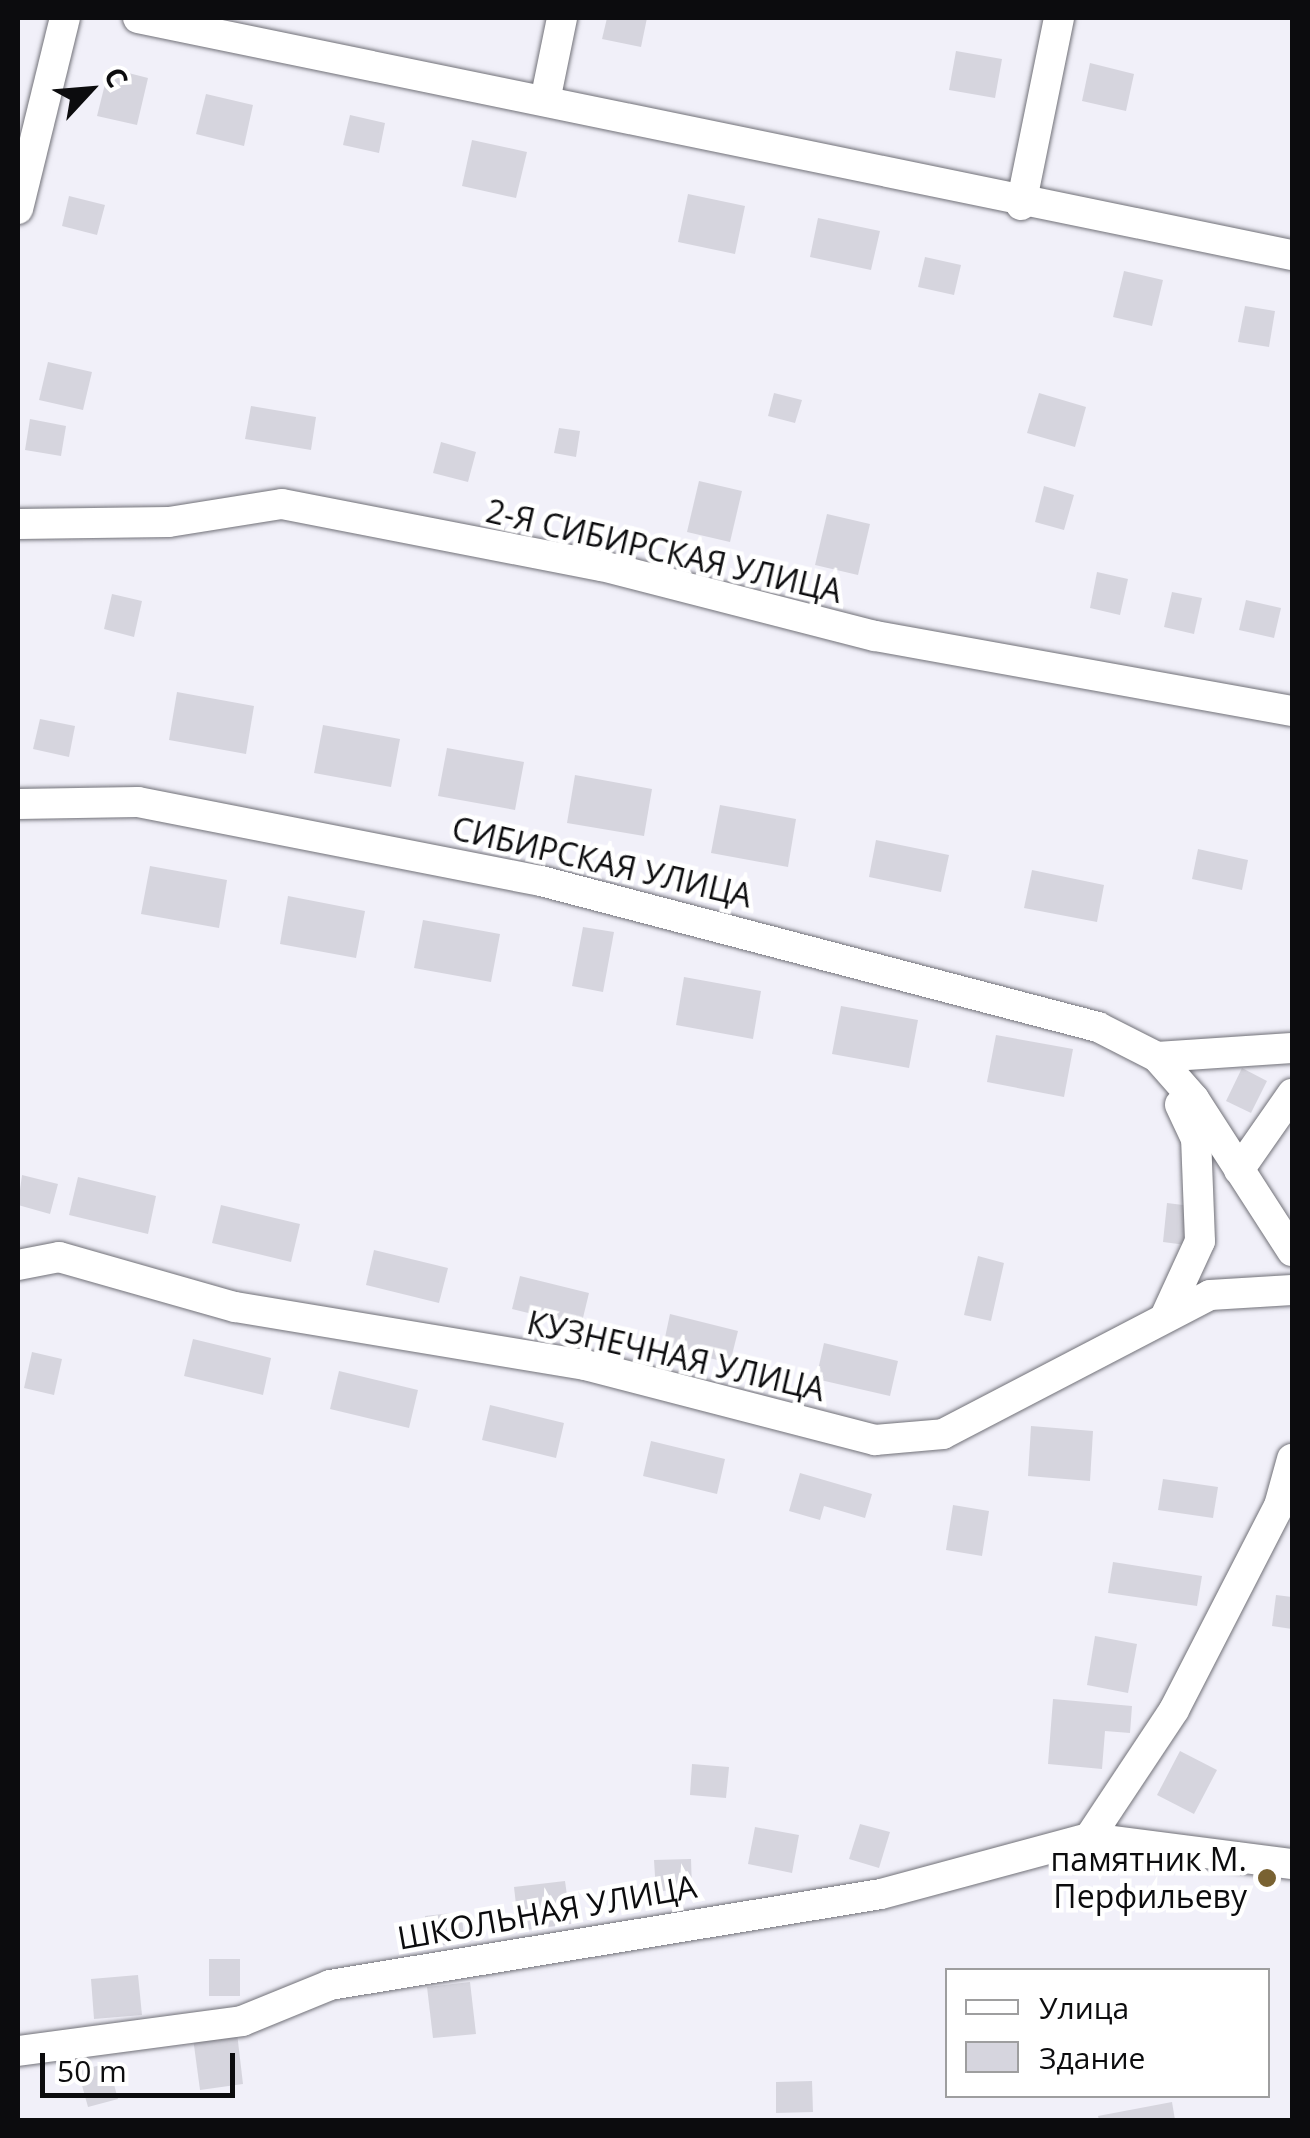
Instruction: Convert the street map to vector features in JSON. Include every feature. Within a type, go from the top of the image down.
[{"type":"street","points":[[18,208],[64,18]]},
{"type":"street","points":[[138,18],[545,101],[1022,205],[1292,255]]},
{"type":"street","points":[[545,101],[562,18]]},
{"type":"street","points":[[1022,205],[1058,18]]},
{"type":"street","name":"2-Я СИБИРСКАЯ УЛИЦА","points":[[18,524],[168,522],[282,504],[602,566],[876,636],[1292,711]]},
{"type":"street","name":"СИБИРСКАЯ УЛИЦА","points":[[18,804],[138,802],[542,881],[888,966],[1098,1027],[1157,1057]]},
{"type":"street","points":[[1157,1057],[1292,1048]]},
{"type":"street","points":[[1157,1057],[1292,1250]]},
{"type":"street","points":[[1157,1057],[1196,1140],[1202,1189],[1200,1241],[1166,1315]]},
{"type":"street","points":[[1239,1170],[1292,1094]]},
{"type":"street","name":"КУЗНЕЧНАЯ УЛИЦА","points":[[18,1265],[59,1257],[235,1308],[584,1364],[875,1440],[943,1434],[1210,1295],[1292,1290]]},
{"type":"street","points":[[1292,1460],[1279,1506],[1174,1710],[1089,1838],[1292,1864]]},
{"type":"street","name":"ШКОЛЬНАЯ УЛИЦА","points":[[18,2052],[242,2022],[330,1985],[881,1894],[1089,1838]]},
{"type":"building","points":[[607,18],[647,18],[641,47],[602,39]]},
{"type":"building","points":[[956,51],[1002,59],[995,98],[949,90]]},
{"type":"building","points":[[1090,63],[1134,74],[1126,111],[1082,101]]},
{"type":"building","points":[[109,68],[148,78],[137,125],[97,116]]},
{"type":"building","points":[[206,94],[253,105],[244,146],[196,134]]},
{"type":"building","points":[[350,115],[385,123],[379,153],[343,145]]},
{"type":"building","points":[[472,140],[527,152],[516,198],[462,186]]},
{"type":"building","points":[[688,194],[745,206],[735,254],[678,242]]},
{"type":"building","points":[[69,196],[105,205],[97,235],[62,226]]},
{"type":"building","points":[[818,218],[880,231],[871,270],[810,257]]},
{"type":"building","points":[[925,257],[961,265],[954,295],[918,287]]},
{"type":"building","points":[[1124,271],[1163,280],[1152,326],[1113,317]]},
{"type":"building","points":[[1245,306],[1275,311],[1269,347],[1238,342]]},
{"type":"building","points":[[48,362],[92,372],[83,410],[39,400]]},
{"type":"building","points":[[774,393],[802,400],[795,423],[768,416]]},
{"type":"building","points":[[1039,393],[1086,407],[1075,447],[1027,433]]},
{"type":"building","points":[[251,406],[316,417],[311,450],[245,439]]},
{"type":"building","points":[[30,419],[66,426],[61,456],[25,450]]},
{"type":"building","points":[[559,428],[580,431],[576,457],[554,453]]},
{"type":"building","points":[[441,442],[476,452],[468,482],[433,473]]},
{"type":"building","points":[[699,481],[742,491],[730,542],[687,532]]},
{"type":"building","points":[[1044,486],[1074,495],[1064,530],[1035,522]]},
{"type":"building","points":[[827,514],[870,524],[858,575],[815,565]]},
{"type":"building","points":[[1097,572],[1128,579],[1120,615],[1090,608]]},
{"type":"building","points":[[1172,592],[1202,598],[1194,634],[1164,627]]},
{"type":"building","points":[[112,594],[142,601],[134,637],[104,629]]},
{"type":"building","points":[[1246,600],[1281,608],[1274,638],[1239,630]]},
{"type":"building","points":[[177,692],[254,706],[246,754],[169,740]]},
{"type":"building","points":[[40,719],[75,726],[69,757],[33,749]]},
{"type":"building","points":[[323,725],[400,739],[391,787],[314,773]]},
{"type":"building","points":[[447,748],[524,762],[515,810],[438,796]]},
{"type":"building","points":[[575,775],[652,789],[644,836],[567,823]]},
{"type":"building","points":[[720,805],[796,819],[788,867],[711,853]]},
{"type":"building","points":[[876,840],[949,855],[941,892],[869,877]]},
{"type":"building","points":[[1198,849],[1248,860],[1242,890],[1192,879]]},
{"type":"building","points":[[150,866],[227,880],[219,928],[141,914]]},
{"type":"building","points":[[1032,870],[1104,885],[1097,922],[1024,908]]},
{"type":"building","points":[[288,896],[365,911],[356,958],[280,944]]},
{"type":"building","points":[[423,920],[500,934],[491,982],[414,968]]},
{"type":"building","points":[[583,927],[614,932],[603,992],[572,986]]},
{"type":"building","points":[[684,977],[761,991],[753,1039],[676,1025]]},
{"type":"building","points":[[841,1006],[918,1020],[909,1068],[832,1054]]},
{"type":"building","points":[[996,1035],[1073,1049],[1064,1097],[987,1082]]},
{"type":"building","points":[[1242,1068],[1267,1081],[1251,1113],[1226,1101]]},
{"type":"building","points":[[22,1175],[58,1184],[50,1214],[18,1205]]},
{"type":"building","points":[[78,1177],[156,1196],[148,1234],[69,1215]]},
{"type":"building","points":[[1167,1203],[1191,1206],[1186,1245],[1163,1242]]},
{"type":"building","points":[[221,1205],[300,1224],[291,1262],[212,1243]]},
{"type":"building","points":[[374,1250],[448,1268],[439,1303],[366,1285]]},
{"type":"building","points":[[978,1256],[1004,1263],[991,1321],[964,1315]]},
{"type":"building","points":[[520,1276],[589,1293],[581,1326],[512,1309]]},
{"type":"building","points":[[670,1314],[738,1331],[730,1363],[663,1347]]},
{"type":"building","points":[[193,1339],[271,1358],[263,1395],[184,1376]]},
{"type":"building","points":[[824,1343],[898,1361],[890,1396],[816,1379]]},
{"type":"building","points":[[32,1352],[62,1359],[54,1395],[24,1388]]},
{"type":"building","points":[[339,1371],[418,1390],[409,1428],[330,1409]]},
{"type":"building","points":[[490,1405],[564,1423],[556,1458],[482,1440]]},
{"type":"building","points":[[1031,1426],[1093,1431],[1090,1481],[1028,1476]]},
{"type":"building","points":[[651,1441],[725,1459],[717,1494],[643,1476]]},
{"type":"building","points":[[800,1473],[872,1494],[865,1518],[824,1506],[820,1520],[789,1511]]},
{"type":"building","points":[[1163,1479],[1218,1487],[1213,1518],[1158,1510]]},
{"type":"building","points":[[953,1505],[989,1511],[982,1556],[946,1550]]},
{"type":"building","points":[[1113,1562],[1202,1576],[1197,1606],[1108,1593]]},
{"type":"building","points":[[1276,1595],[1292,1597],[1292,1629],[1272,1626]]},
{"type":"building","points":[[1095,1636],[1137,1644],[1128,1693],[1087,1685]]},
{"type":"building","points":[[1053,1699],[1132,1706],[1130,1733],[1105,1731],[1102,1769],[1048,1764]]},
{"type":"building","points":[[1180,1751],[1217,1770],[1194,1814],[1157,1795]]},
{"type":"building","points":[[692,1764],[729,1767],[726,1798],[690,1795]]},
{"type":"building","points":[[860,1824],[890,1832],[879,1868],[849,1859]]},
{"type":"building","points":[[755,1827],[799,1835],[792,1873],[748,1864]]},
{"type":"building","points":[[691,1859],[692,1890],[656,1891],[654,1860]]},
{"type":"building","points":[[565,1881],[571,1924],[519,1931],[514,1887]]},
{"type":"building","points":[[461,1912],[465,1942],[429,1947],[425,1916]]},
{"type":"building","points":[[209,1959],[240,1959],[240,1996],[209,1996]]},
{"type":"building","points":[[138,1975],[142,2015],[94,2019],[91,1979]]},
{"type":"building","points":[[470,1982],[476,2034],[433,2038],[427,1987]]},
{"type":"building","points":[[237,2033],[243,2084],[200,2090],[193,2038]]},
{"type":"building","points":[[108,2063],[118,2099],[88,2107],[78,2071]]},
{"type":"building","points":[[812,2081],[813,2112],[776,2113],[776,2082]]},
{"type":"building","points":[[1172,2102],[1175,2120],[1099,2120],[1098,2116]]},
{"type":"place","name":"памятник М. Перфильеву","points":[[1267,1878]]}]
